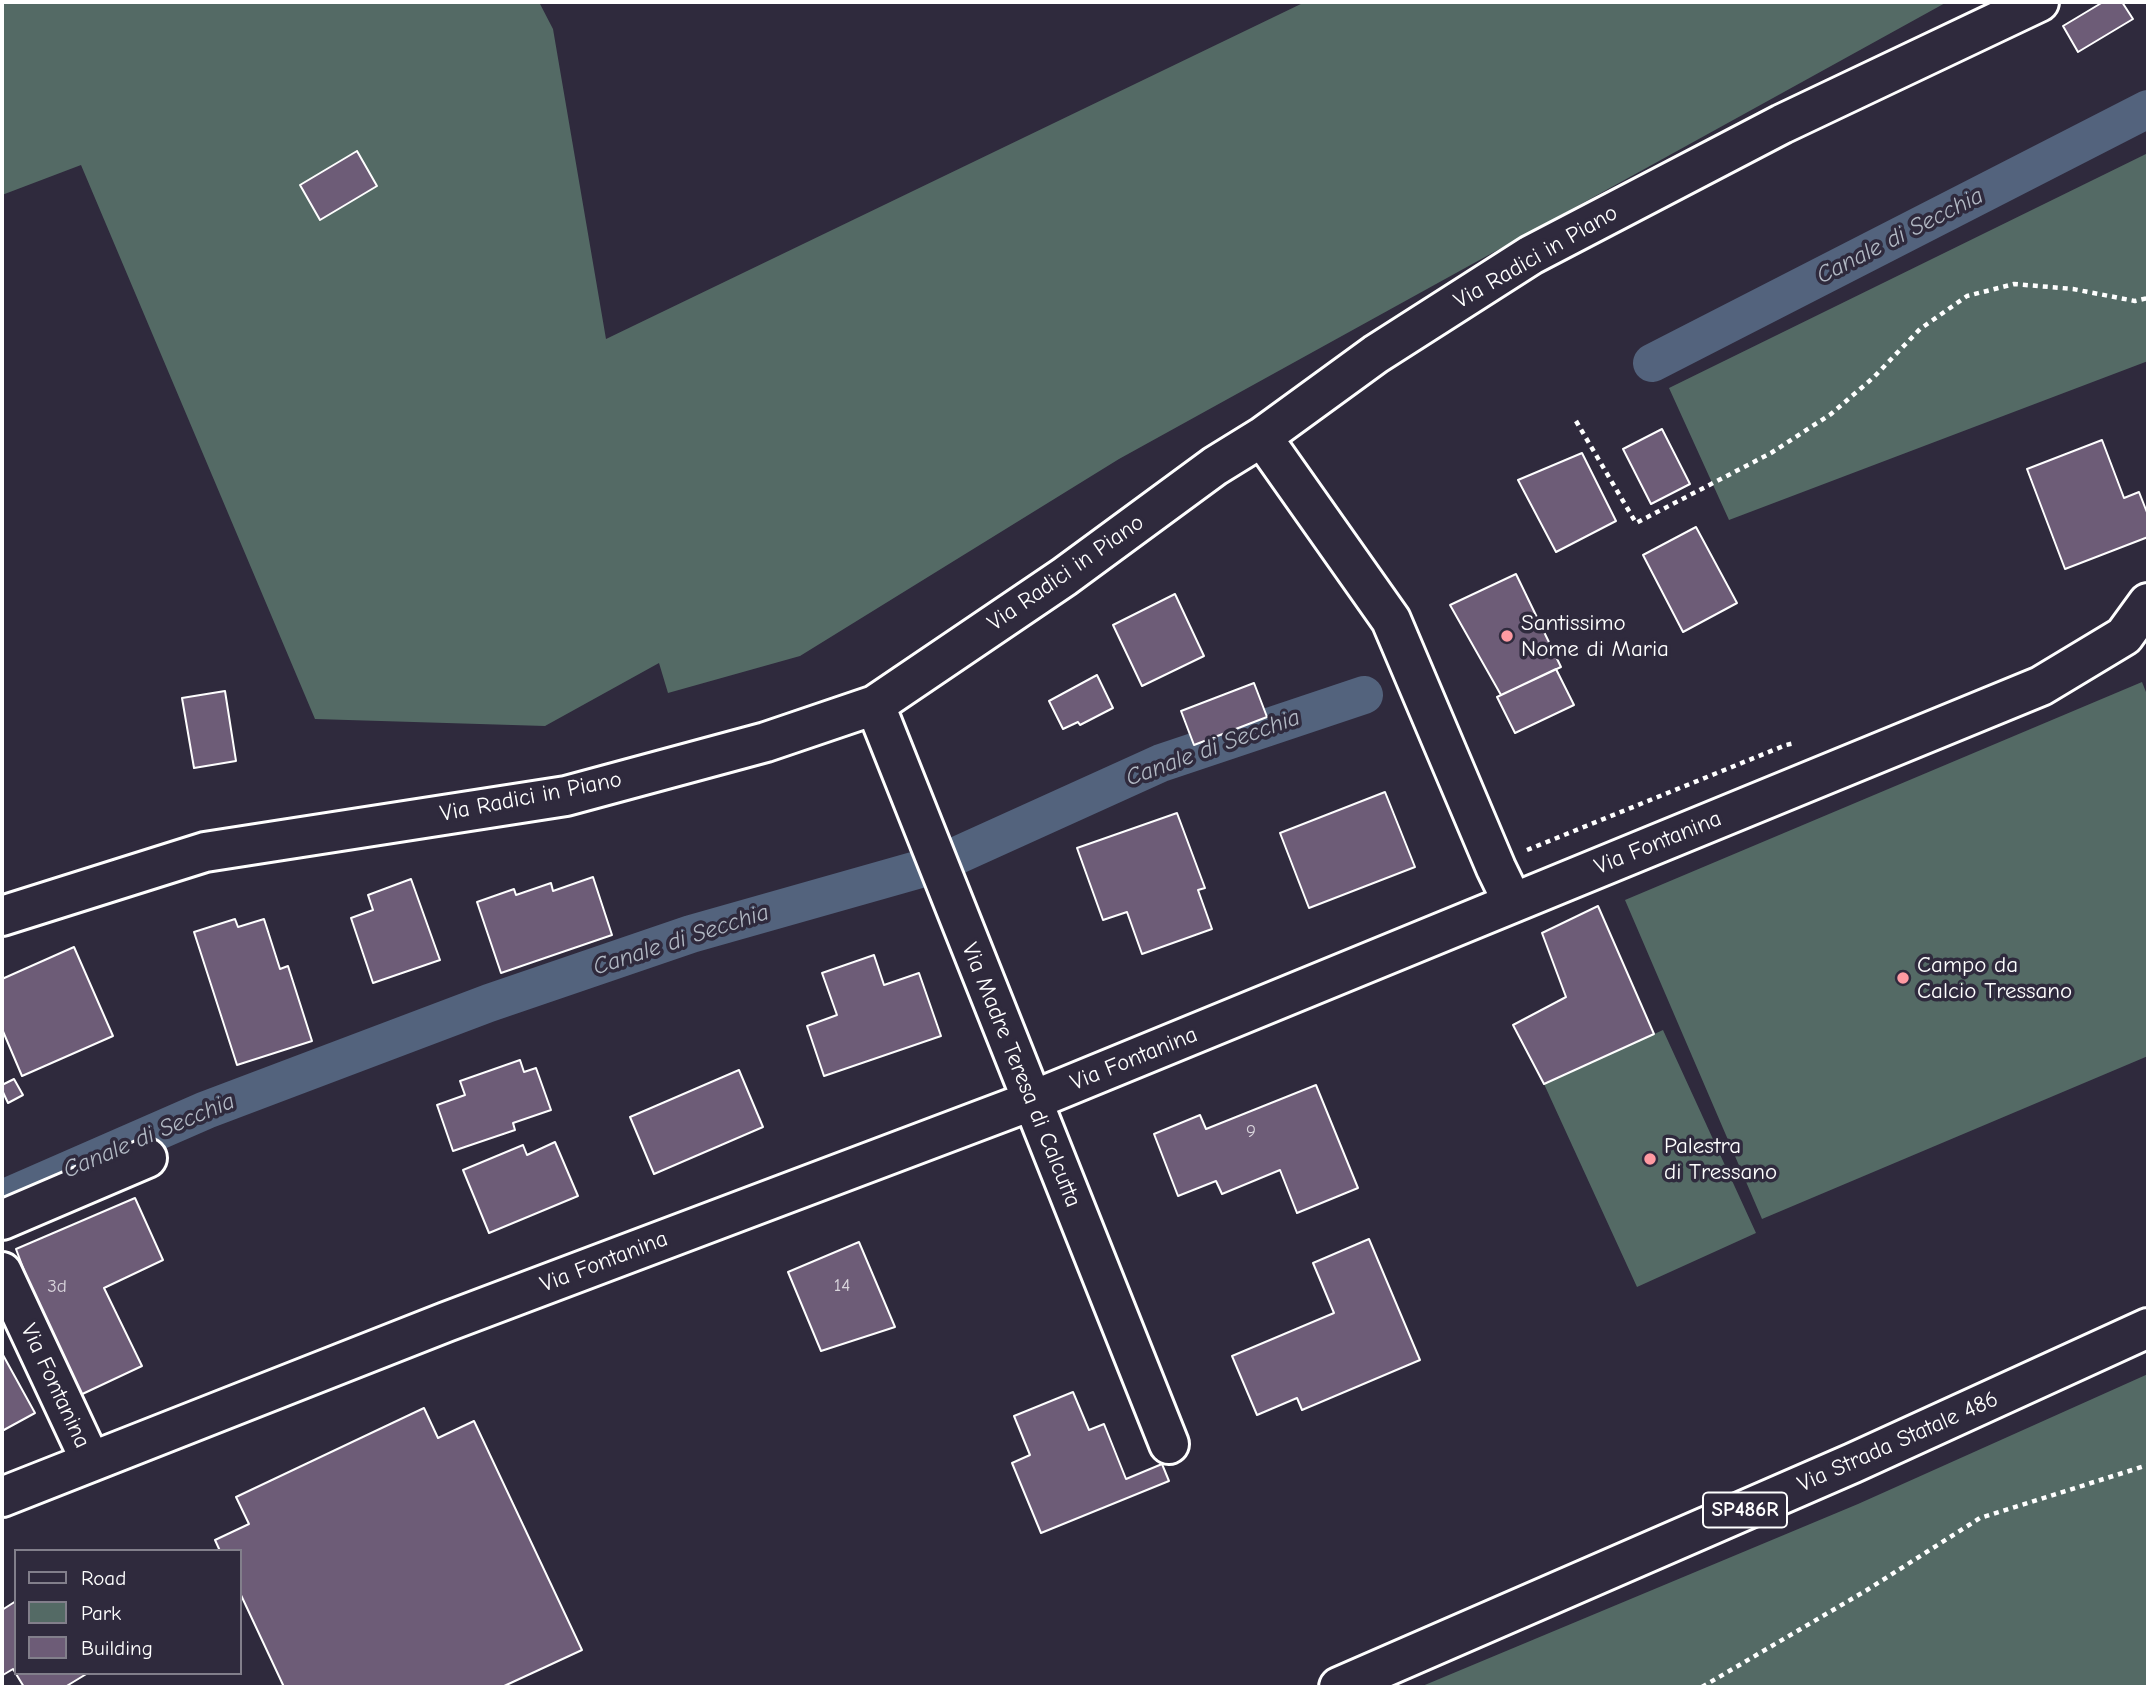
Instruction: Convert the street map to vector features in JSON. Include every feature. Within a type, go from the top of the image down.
[{"type":"street","name":"Via Radici in Piano","points":[[2,916],[205,852],[566,796],[765,742],[875,705],[1064,576],[1376,354],[1531,255],[1782,124],[2039,2]]},
{"type":"street","points":[[1262,437],[1391,620],[1513,903]]},
{"type":"street","name":"Via Fontanina","points":[[2,1497],[446,1322],[1031,1101],[2041,686],[2124,636],[2148,603]]},
{"type":"street","name":"Via Madre Teresa di Calcutta","points":[[875,705],[1169,1444]]},
{"type":"street","points":[[2,1220],[147,1158]]},
{"type":"street","name":"Via Fontanina","points":[[2,1272],[91,1462]]},
{"type":"street","name":"Via Strada Statale 486","points":[[1339,1687],[1853,1463],[2148,1328]]},
{"type":"path","points":[[1576,421],[1636,523],[1771,453],[1831,414],[1874,377],[1920,329],[1967,296],[2014,284],[2073,289],[2135,301],[2148,298]]},
{"type":"path","points":[[1702,1687],[1867,1590],[1980,1518],[2148,1465]]},
{"type":"green space","points":[[2,2],[539,2],[553,29],[606,339],[1305,2],[1947,2],[1119,459],[800,656],[668,693],[659,663],[545,726],[315,719],[81,165],[2,195]]},
{"type":"green space","points":[[2148,153],[2148,361],[1729,520],[1669,388]]},
{"type":"green space","name":"Campo da Calcio Tressano","points":[[2142,682],[2148,697],[2148,1056],[1762,1219],[1625,900]]},
{"type":"green space","name":"Palestra di Tressano","points":[[1663,1030],[1756,1233],[1637,1287],[1544,1084]]},
{"type":"green space","points":[[2148,1374],[2148,1687],[1420,1687],[1858,1504]]},
{"type":"building","points":[[2103,2],[2122,2],[2133,19],[2078,52],[2063,26]]},
{"type":"building","points":[[357,151],[377,186],[320,220],[300,185]]},
{"type":"building","points":[[1662,429],[1690,484],[1651,504],[1623,449]]},
{"type":"building","points":[[2102,440],[2124,498],[2139,492],[2148,515],[2148,537],[2065,569],[2027,469]]},
{"type":"building","points":[[1582,453],[1616,521],[1556,552],[1518,480]]},
{"type":"building","points":[[1696,527],[1737,603],[1683,632],[1643,555]]},
{"type":"building","name":"Santissimo Nome di Maria","points":[[1516,574],[1561,667],[1501,695],[1450,605]]},
{"type":"building","points":[[1175,594],[1204,656],[1142,686],[1113,625]]},
{"type":"building","points":[[1556,669],[1574,705],[1515,733],[1497,697]]},
{"type":"building","points":[[1097,675],[1113,708],[1080,725],[1078,722],[1063,729],[1049,701]]},
{"type":"building","points":[[1254,683],[1267,717],[1194,745],[1181,711]]},
{"type":"building","points":[[225,691],[236,761],[194,768],[182,698]]},
{"type":"building","points":[[1385,792],[1415,867],[1309,908],[1280,833]]},
{"type":"building","points":[[1177,813],[1205,888],[1198,890],[1212,929],[1142,954],[1127,912],[1103,920],[1077,848]]},
{"type":"building","points":[[593,877],[612,935],[501,973],[477,902],[514,889],[516,895],[551,883],[553,891]]},
{"type":"building","points":[[411,879],[440,960],[373,983],[351,918],[373,910],[368,895]]},
{"type":"building","points":[[1598,906],[1654,1034],[1544,1084],[1513,1025],[1566,997],[1542,933]]},
{"type":"building","points":[[235,919],[238,927],[264,919],[280,969],[288,966],[312,1041],[237,1065],[194,932]]},
{"type":"building","points":[[74,947],[113,1036],[22,1076],[2,1029],[2,979]]},
{"type":"building","points":[[874,955],[884,985],[919,973],[941,1036],[824,1076],[807,1026],[837,1015],[822,973]]},
{"type":"building","points":[[520,1060],[524,1072],[536,1068],[551,1110],[513,1123],[515,1130],[453,1151],[437,1105],[465,1095],[460,1081]]},
{"type":"building","points":[[739,1070],[763,1127],[654,1174],[630,1117]]},
{"type":"building","points":[[14,1079],[23,1095],[8,1103],[2,1085]]},
{"type":"building","points":[[1316,1085],[1358,1188],[1297,1213],[1280,1170],[1222,1194],[1216,1181],[1178,1196],[1154,1134],[1200,1115],[1206,1129]]},
{"type":"building","points":[[555,1142],[578,1196],[489,1233],[463,1170],[523,1145],[527,1155]]},
{"type":"building","points":[[135,1198],[163,1260],[104,1288],[142,1366],[76,1397],[19,1279],[26,1276],[16,1249]]},
{"type":"building","points":[[1369,1239],[1420,1360],[1302,1410],[1297,1398],[1257,1415],[1232,1356],[1334,1313],[1313,1263]]},
{"type":"building","points":[[859,1242],[895,1327],[821,1351],[788,1272]]},
{"type":"building","points":[[2,1356],[35,1413],[2,1431]]},
{"type":"building","points":[[1073,1392],[1089,1430],[1104,1424],[1126,1479],[1162,1464],[1169,1481],[1041,1533],[1012,1463],[1030,1455],[1014,1416]]},
{"type":"building","points":[[424,1408],[438,1438],[474,1421],[582,1650],[502,1687],[284,1687],[242,1597],[242,1549],[219,1549],[215,1540],[249,1524],[236,1497]]},
{"type":"building","points":[[14,1602],[14,1671],[3,1675],[2,1610]]},
{"type":"building","points":[[17,1675],[85,1675],[65,1687],[24,1687]]},
{"type":"waterway","name":"Canale di Secchia","points":[[1652,363],[2148,109]]},
{"type":"waterway","name":"Canale di Secchia","points":[[2,1199],[206,1110],[489,1003],[691,934],[938,864],[1161,763],[1364,695]]},
{"type":"place","name":"Santissimo Nome di Maria","points":[[1507,636]]},
{"type":"place","name":"Campo da Calcio Tressano","points":[[1903,978]]},
{"type":"place","name":"Palestra di Tressano","points":[[1650,1159]]}]
